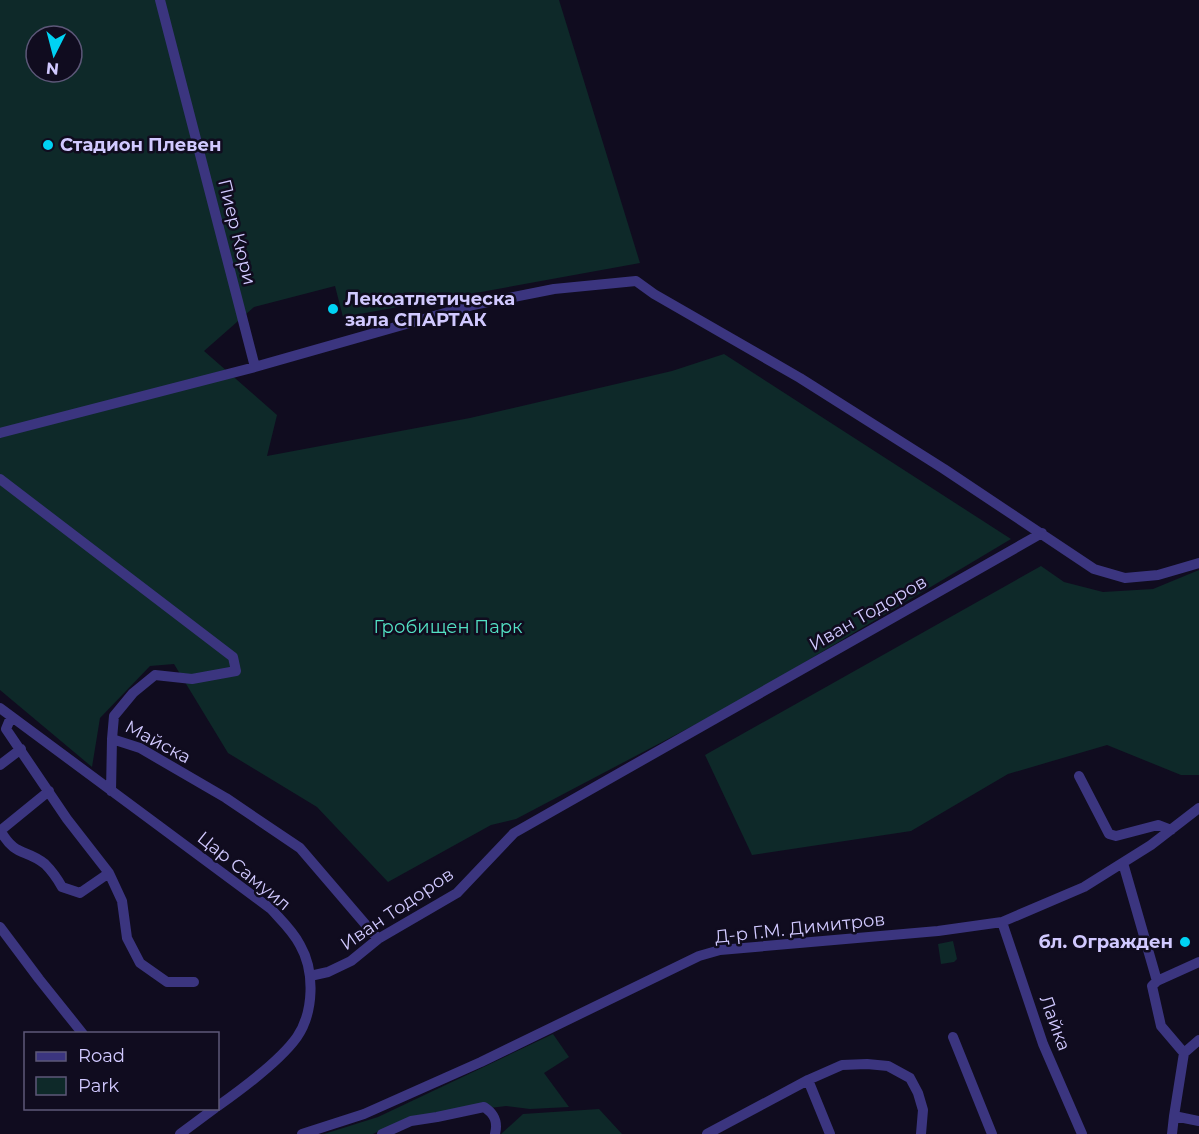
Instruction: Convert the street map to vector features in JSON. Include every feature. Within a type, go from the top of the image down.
[{"type":"street","name":"Пиер Кюри","points":[[160,0],[255,367]]},
{"type":"street","points":[[0,433],[255,367],[473,305],[554,289],[636,281],[654,294],[800,378],[1042,533],[1094,569],[1125,578],[1158,575],[1199,563]]},
{"type":"street","name":"Майска","points":[[0,479],[233,657],[236,671],[192,679],[155,675],[133,693],[114,716],[112,739],[140,748],[226,798],[300,848],[378,939]]},
{"type":"street","name":"Иван Тодоров","points":[[310,976],[328,972],[351,961],[378,939],[457,893],[514,833],[1042,533]]},
{"type":"street","name":"Цар Самуил","points":[[0,708],[271,909],[300,945],[310,976],[308,1011],[298,1035],[283,1053],[219,1103]]},
{"type":"street","points":[[11,717],[6,729],[67,819],[109,873],[122,901],[126,938],[140,963],[167,982],[194,982]]},
{"type":"street","points":[[111,791],[112,739]]},
{"type":"street","points":[[0,765],[21,749]]},
{"type":"street","points":[[1079,776],[1109,834],[1116,836],[1158,825],[1171,830]]},
{"type":"street","points":[[49,791],[0,831],[8,845],[43,862],[55,874],[62,887],[80,893],[109,873]]},
{"type":"street","name":"Д-р Г.М. Димитров","points":[[302,1134],[374,1109],[482,1062],[699,956],[720,950],[938,931],[1002,922],[1084,887],[1151,845],[1199,808]]},
{"type":"street","points":[[1123,863],[1157,981]]},
{"type":"street","name":"Лайка","points":[[1002,922],[1043,1044],[1082,1134]]},
{"type":"street","points":[[0,927],[81,1032]]},
{"type":"street","points":[[1184,1053],[1161,1026],[1152,986],[1157,981],[1199,962]]},
{"type":"street","points":[[953,1037],[992,1134]]},
{"type":"street","points":[[1172,1134],[1184,1053],[1199,1040]]},
{"type":"street","points":[[707,1134],[808,1080],[842,1065],[888,1066],[910,1078],[923,1110],[921,1134]]},
{"type":"street","points":[[808,1080],[831,1134]]},
{"type":"street","points":[[382,1134],[411,1121],[437,1118],[484,1107],[491,1111],[497,1123],[495,1134]]},
{"type":"street","name":"Цар Самуил","points":[[180,1134],[210,1110]]},
{"type":"street","points":[[1174,1116],[1199,1121]]},
{"type":"green space","name":"Гробищен Парк","points":[[0,0],[559,0],[640,263],[343,317],[335,286],[254,307],[204,351],[277,415],[267,456],[470,418],[672,371],[724,354],[1011,539],[738,702],[516,819],[491,825],[388,882],[317,807],[228,753],[174,664],[150,666],[100,718],[92,767],[0,690]]},
{"type":"green space","points":[[1041,566],[1064,582],[1103,592],[1153,589],[1199,570],[1199,775],[1181,775],[1107,745],[1008,774],[911,831],[752,855],[705,755]]},
{"type":"green space","points":[[953,941],[957,959],[954,962],[941,964],[938,944]]},
{"type":"green space","points":[[553,1034],[569,1057],[544,1073],[569,1107],[530,1109],[506,1106],[400,1121],[373,1134],[324,1134],[378,1117]]},
{"type":"green space","points":[[599,1109],[622,1134],[501,1134],[523,1114]]},
{"type":"place","name":"Стадион Плевен","points":[[48,145]]},
{"type":"place","name":"Лекоатлетическа зала СПАРТАК","points":[[333,309]]},
{"type":"place","name":"бл. Огражден","points":[[1185,942]]}]
